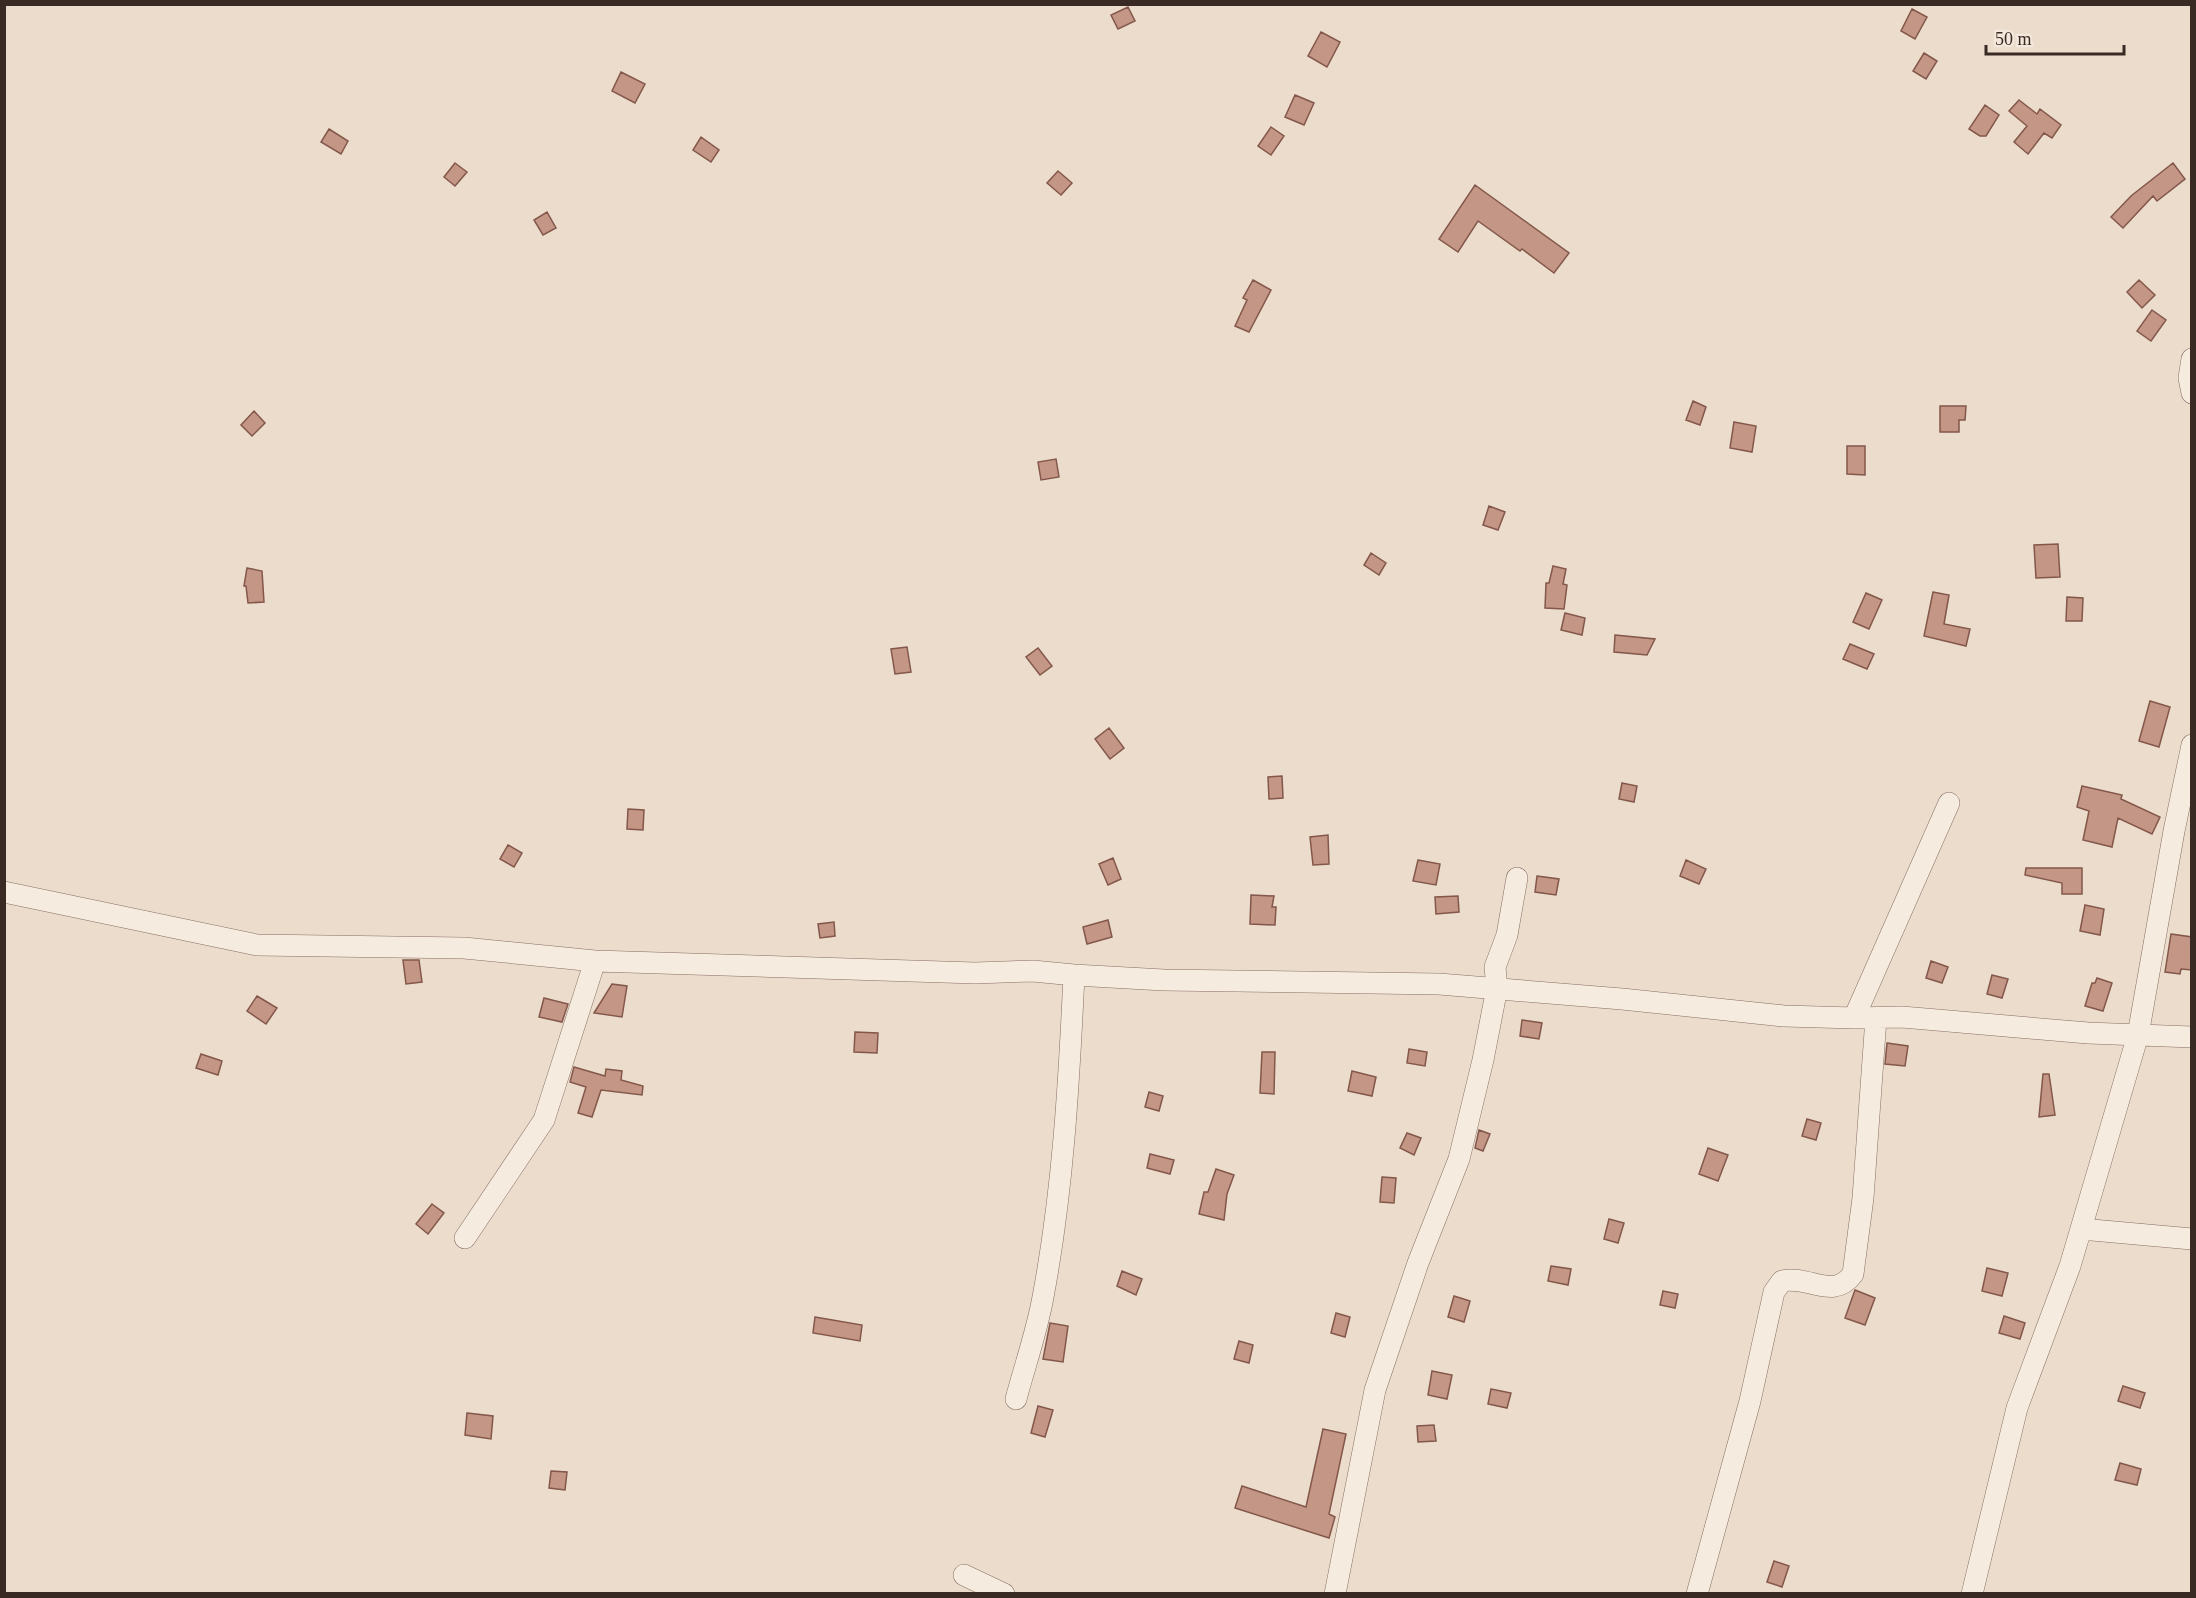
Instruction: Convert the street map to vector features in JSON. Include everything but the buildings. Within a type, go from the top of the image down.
[{"type":"street","points":[[1972,1593],[2018,1408],[2070,1266],[2138,1035],[2174,831],[2192,745]]},
{"type":"street","points":[[1854,1018],[1949,803]]},
{"type":"street","points":[[1335,1593],[1375,1390],[1418,1263],[1459,1159],[1483,1060],[1497,988],[1495,967],[1507,935],[1517,878]]},
{"type":"street","points":[[4,892],[257,945],[464,948],[595,962],[952,972],[1032,971],[1164,980],[1439,984],[1784,1016],[1902,1017],[2088,1033],[2192,1037]]},
{"type":"street","points":[[465,1239],[544,1120],[595,962]]},
{"type":"street","points":[[1016,1399],[1043,1299],[1058,1203],[1069,1088],[1074,975]]},
{"type":"street","points":[[1697,1593],[1750,1401],[1774,1292],[1782,1281],[1794,1278],[1835,1288],[1846,1283],[1853,1274],[1863,1198],[1876,1018]]},
{"type":"street","points":[[2081,1228],[2192,1239]]},
{"type":"street","points":[[964,1575],[1004,1593]]}]
